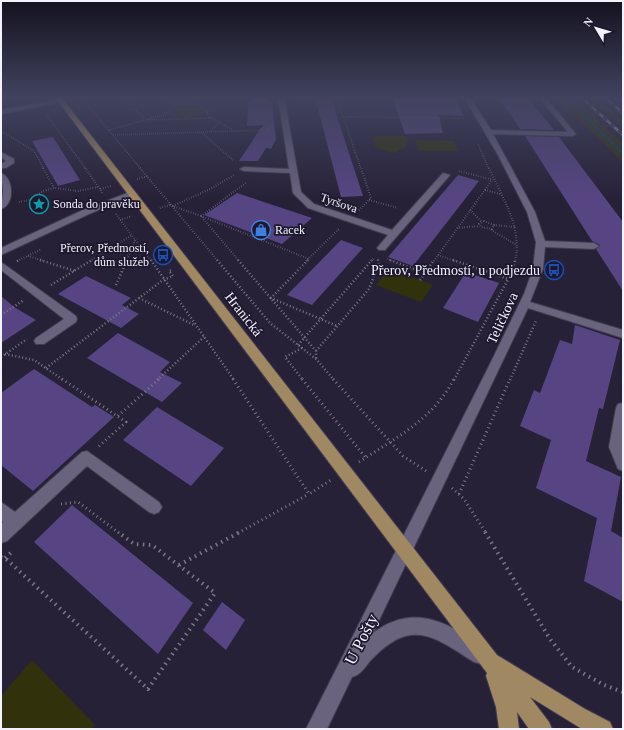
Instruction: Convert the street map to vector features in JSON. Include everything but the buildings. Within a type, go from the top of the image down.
[{"type":"main road","name":"Hranická","points":[[84,131],[406,549],[542,729]]},
{"type":"main road","points":[[490,660],[502,690],[509,729]]},
{"type":"main road","points":[[490,660],[578,716],[603,729]]},
{"type":"street","name":"Tyršova","points":[[287,131],[297,193],[311,206],[394,234]]},
{"type":"street","points":[[489,132],[573,134],[571,131]]},
{"type":"street","name":"Teličkova","points":[[406,549],[525,304],[538,270],[541,244],[536,224],[489,132]]},
{"type":"street","points":[[1,154],[11,161],[2,169],[8,186],[7,195],[2,206]]},
{"type":"street","points":[[244,169],[260,171],[294,171]]},
{"type":"street","points":[[379,252],[446,175]]},
{"type":"street","points":[[1,252],[109,203],[133,194]]},
{"type":"street","points":[[541,244],[594,246]]},
{"type":"street","points":[[1,265],[72,319],[36,339]]},
{"type":"street","points":[[525,304],[623,334]]},
{"type":"street","points":[[623,408],[616,447],[623,464]]},
{"type":"street","points":[[1,535],[87,456],[154,507]]},
{"type":"street","points":[[1,510],[15,522]]},
{"type":"street","name":"U Pošty","points":[[316,729],[406,549]]},
{"type":"street","points":[[334,691],[373,644],[392,632],[406,626],[422,626],[436,630],[490,660]]},
{"type":"path","points":[[1,131],[34,151],[54,188]]},
{"type":"path","points":[[2,206],[30,200],[43,191],[54,188],[78,191],[99,188],[59,131]]},
{"type":"path","points":[[111,131],[270,323],[316,359],[389,442],[415,464],[440,479],[460,494],[475,515],[550,639],[572,667],[604,685],[623,692]]},
{"type":"path","points":[[113,135],[232,131]]},
{"type":"path","points":[[271,298],[309,258],[371,198],[348,131]]},
{"type":"path","points":[[201,132],[234,161]]},
{"type":"path","points":[[179,565],[309,494],[346,471],[435,410],[445,396],[508,279],[516,259],[518,245],[515,227],[476,138]]},
{"type":"path","points":[[171,205],[210,189],[244,169]]},
{"type":"path","points":[[455,170],[495,181]]},
{"type":"path","points":[[201,216],[238,190],[260,171]]},
{"type":"path","points":[[420,280],[492,180]]},
{"type":"path","points":[[485,190],[501,194]]},
{"type":"path","points":[[370,200],[413,213]]},
{"type":"path","points":[[109,203],[204,337],[309,494]]},
{"type":"path","points":[[171,205],[309,258]]},
{"type":"path","points":[[470,210],[482,222],[515,227]]},
{"type":"path","points":[[201,216],[316,351]]},
{"type":"path","points":[[479,226],[479,223],[482,222]]},
{"type":"path","points":[[490,229],[494,225]]},
{"type":"path","points":[[457,228],[479,226],[490,229],[518,245]]},
{"type":"path","points":[[38,293],[132,235]]},
{"type":"path","points":[[116,286],[136,240]]},
{"type":"path","points":[[298,345],[379,252]]},
{"type":"path","points":[[379,252],[424,273]]},
{"type":"path","points":[[316,359],[316,351],[369,289],[379,264],[379,252]]},
{"type":"path","points":[[438,254],[508,279]]},
{"type":"path","points":[[27,256],[75,271]]},
{"type":"path","points":[[46,368],[163,280],[173,276],[169,271],[177,268]]},
{"type":"path","points":[[1,314],[27,298]]},
{"type":"path","points":[[139,298],[196,326]]},
{"type":"path","points":[[271,298],[337,326]]},
{"type":"path","points":[[460,494],[541,308]]},
{"type":"path","points":[[118,416],[204,337]]},
{"type":"path","points":[[1,356],[36,339]]},
{"type":"path","points":[[302,348],[284,357],[366,458]]},
{"type":"path","points":[[5,354],[34,360],[126,422],[87,456]]},
{"type":"path","points":[[16,547],[3,558],[148,689],[215,593],[152,544],[134,544],[78,502],[62,504],[56,509]]},
{"type":"shaded area","points":[[591,131],[609,131],[623,144],[623,163]]},
{"type":"shaded area","points":[[406,136],[409,140],[404,149],[400,149],[395,153],[376,148],[372,137]]},
{"type":"shaded area","points":[[416,140],[454,141],[458,151],[419,151]]},
{"type":"shaded area","points":[[389,269],[433,285],[421,302],[376,285]]},
{"type":"shaded area","points":[[32,660],[95,725],[92,729],[1,729],[1,696]]},
{"type":"waterway","points":[[600,131],[623,154]]},
{"type":"railway","points":[[619,131],[623,135]]},
{"type":"place","name":"Sonda do pravěku","points":[[39,204]]},
{"type":"place","name":"Racek","points":[[261,230]]},
{"type":"place","name":"Přerov, Předmostí, dům služeb","points":[[163,255]]},
{"type":"place","name":"Přerov, Předmostí, u podjezdu","points":[[554,270]]}]
